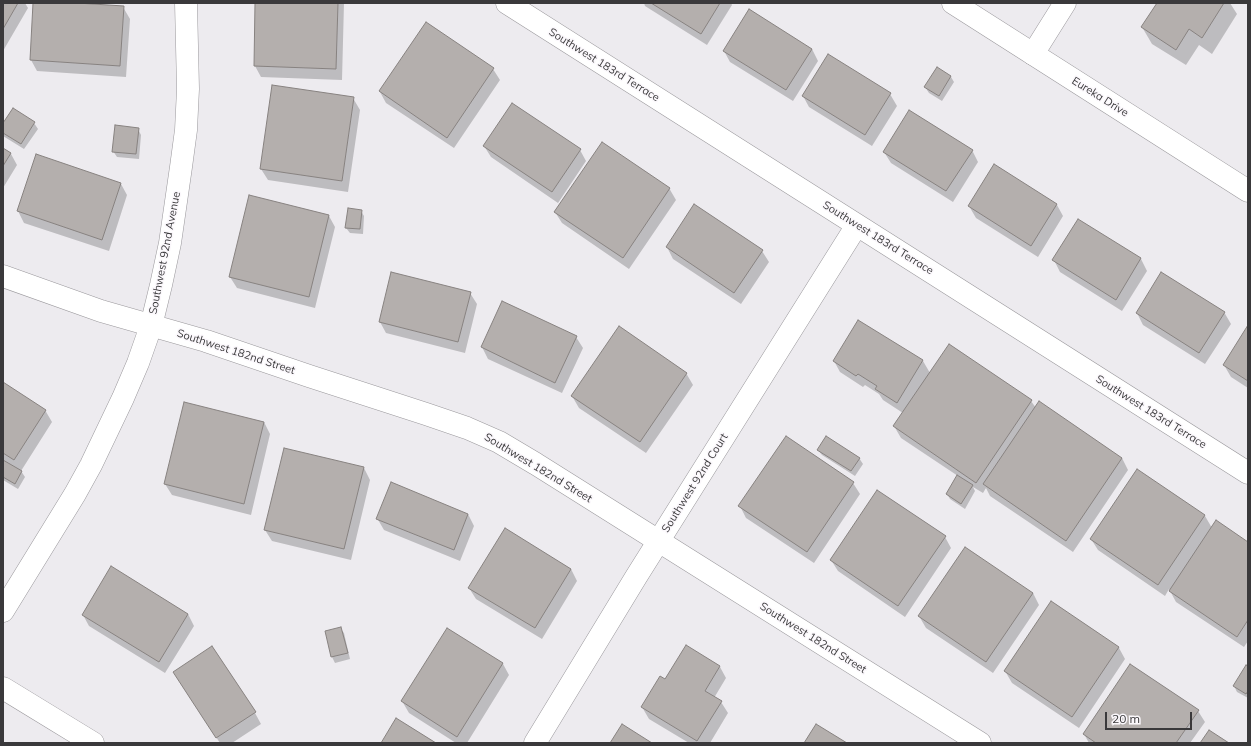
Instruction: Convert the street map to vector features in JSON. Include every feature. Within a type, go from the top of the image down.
[{"type":"street","name":"Southwest 92nd Avenue","points":[[3,611],[75,494],[94,458],[123,398],[138,363],[151,326],[170,244],[186,130],[188,90],[186,3]]},
{"type":"street","name":"Southwest 183rd Terrace","points":[[507,3],[1248,473]]},
{"type":"street","name":"Eureka Drive","points":[[953,3],[1248,191]]},
{"type":"street","points":[[1033,54],[1065,3]]},
{"type":"street","name":"Southwest 92nd Court","points":[[535,743],[658,542],[857,225]]},
{"type":"street","name":"Southwest 182nd Street","points":[[3,276],[101,311],[206,341],[467,428],[500,442],[658,542],[959,737],[980,743]]},
{"type":"street","points":[[3,688],[93,743]]},
{"type":"building","points":[[3,3],[18,3],[3,29]]},
{"type":"building","points":[[33,3],[77,3],[124,6],[120,66],[30,60]]},
{"type":"building","points":[[255,3],[338,3],[336,69],[254,66]]},
{"type":"building","points":[[651,3],[720,3],[701,34]]},
{"type":"building","points":[[1157,3],[1224,3],[1202,38],[1189,29],[1176,50],[1141,27]]},
{"type":"building","points":[[749,9],[812,49],[786,90],[723,51]]},
{"type":"building","points":[[426,22],[494,68],[447,138],[379,91]]},
{"type":"building","points":[[828,54],[891,93],[865,135],[802,96]]},
{"type":"building","points":[[937,67],[951,76],[939,96],[924,87]]},
{"type":"building","points":[[272,85],[354,97],[342,181],[260,169]]},
{"type":"building","points":[[512,103],[581,149],[552,192],[483,146]]},
{"type":"building","points":[[13,108],[35,122],[21,144],[3,133],[3,123]]},
{"type":"building","points":[[909,110],[973,150],[946,191],[883,152]]},
{"type":"building","points":[[115,125],[139,128],[136,154],[112,152]]},
{"type":"building","points":[[602,142],[670,188],[623,258],[554,212]]},
{"type":"building","points":[[3,148],[11,153],[3,166]]},
{"type":"building","points":[[36,154],[121,183],[102,240],[17,211]]},
{"type":"building","points":[[994,164],[1057,204],[1031,246],[968,206]]},
{"type":"building","points":[[249,195],[329,215],[309,297],[229,277]]},
{"type":"building","points":[[694,204],[763,250],[734,293],[666,247]]},
{"type":"building","points":[[348,208],[362,210],[360,229],[345,228]]},
{"type":"building","points":[[1078,219],[1141,258],[1116,300],[1052,260]]},
{"type":"building","points":[[391,272],[471,292],[458,342],[379,322]]},
{"type":"building","points":[[1161,272],[1225,312],[1199,353],[1136,313]]},
{"type":"building","points":[[502,301],[577,336],[555,383],[481,347]]},
{"type":"building","points":[[858,320],[923,360],[897,403],[875,389],[877,386],[858,374],[856,376],[833,361]]},
{"type":"building","points":[[1248,325],[1248,381],[1223,365]]},
{"type":"building","points":[[619,326],[687,373],[640,442],[571,396]]},
{"type":"building","points":[[949,344],[1032,400],[976,483],[893,426]]},
{"type":"building","points":[[3,382],[46,410],[14,460],[3,453]]},
{"type":"building","points":[[1039,401],[1122,458],[1066,541],[983,484]]},
{"type":"building","points":[[184,402],[264,422],[244,504],[164,484]]},
{"type":"building","points":[[786,436],[854,482],[807,552],[738,506]]},
{"type":"building","points":[[826,436],[860,458],[851,471],[817,450]]},
{"type":"building","points":[[284,448],[364,467],[344,549],[264,530]]},
{"type":"building","points":[[3,460],[22,471],[15,484],[3,477]]},
{"type":"building","points":[[1137,469],[1205,515],[1158,585],[1090,539]]},
{"type":"building","points":[[957,475],[973,485],[961,504],[946,494]]},
{"type":"building","points":[[391,482],[468,514],[454,550],[376,519]]},
{"type":"building","points":[[877,490],[946,536],[898,606],[830,560]]},
{"type":"building","points":[[1216,520],[1248,542],[1248,620],[1237,637],[1169,591]]},
{"type":"building","points":[[505,528],[571,569],[535,628],[468,588]]},
{"type":"building","points":[[965,547],[1033,593],[986,662],[918,616]]},
{"type":"building","points":[[111,566],[188,614],[159,662],[82,615]]},
{"type":"building","points":[[1051,601],[1119,647],[1072,717],[1004,671]]},
{"type":"building","points":[[341,627],[348,653],[331,657],[325,631]]},
{"type":"building","points":[[447,628],[503,663],[457,737],[401,701]]},
{"type":"building","points":[[686,645],[720,666],[705,691],[722,701],[697,741],[641,707],[660,676],[665,679]]},
{"type":"building","points":[[212,646],[256,712],[216,738],[173,672]]},
{"type":"building","points":[[1130,664],[1199,710],[1176,743],[1096,743],[1083,734]]},
{"type":"building","points":[[1246,665],[1248,666],[1248,691],[1246,694],[1233,686]]},
{"type":"building","points":[[396,718],[436,743],[381,743]]},
{"type":"building","points":[[622,724],[652,743],[610,743]]},
{"type":"building","points":[[816,724],[847,743],[804,743]]},
{"type":"building","points":[[1209,730],[1229,743],[1200,743]]}]
